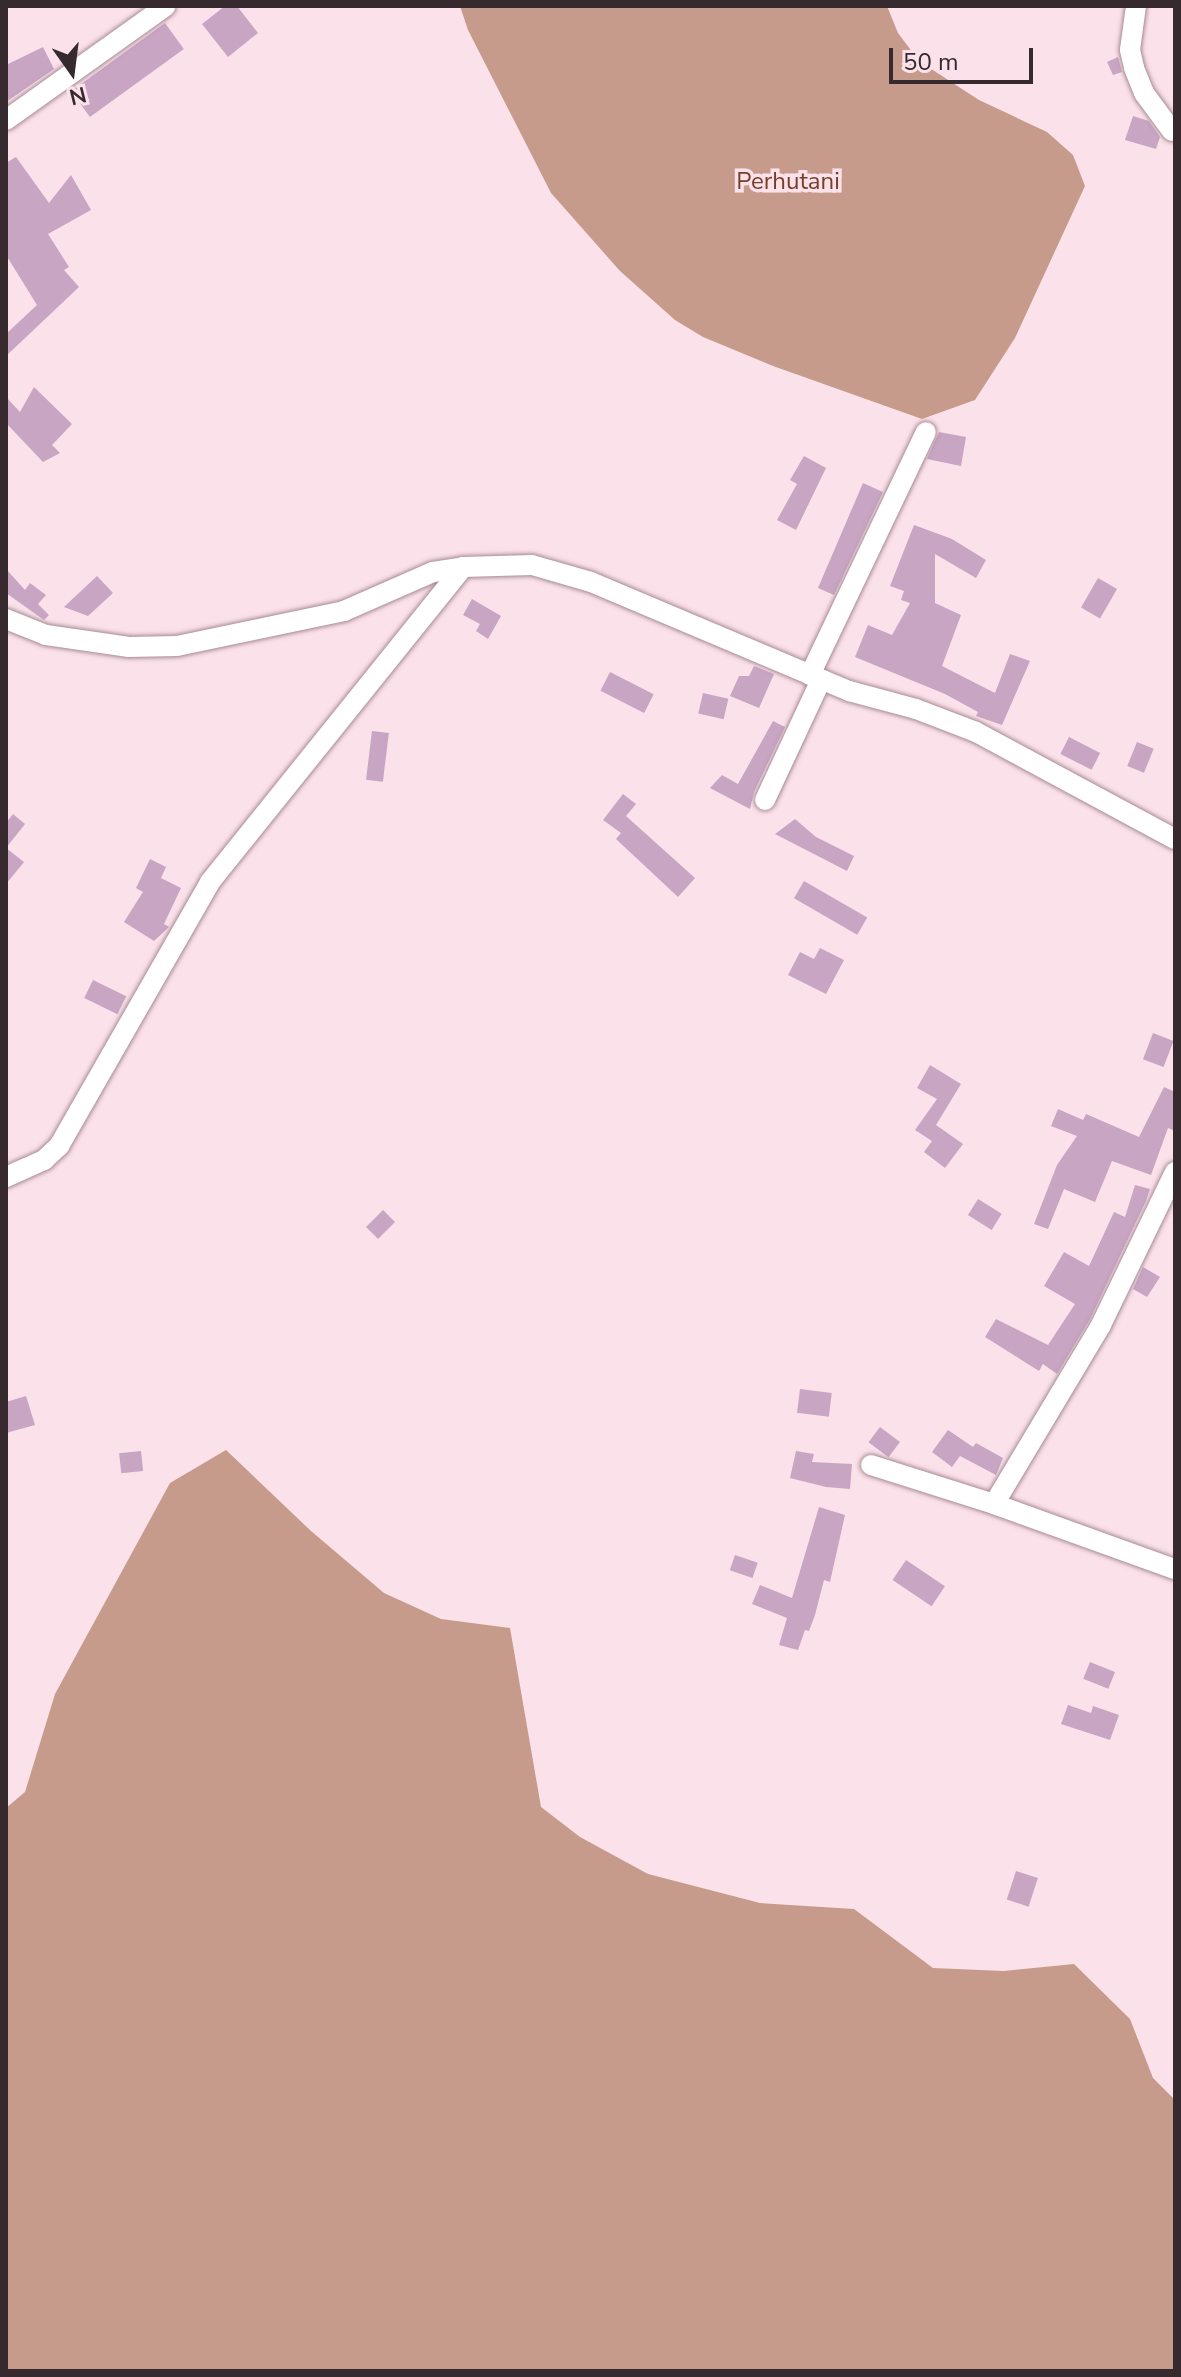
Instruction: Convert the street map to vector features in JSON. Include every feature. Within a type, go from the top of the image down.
[{"type":"street","points":[[6,120],[166,6]]},
{"type":"street","points":[[1136,6],[1130,50],[1134,68],[1144,93],[1172,131]]},
{"type":"street","points":[[765,800],[926,432]]},
{"type":"street","points":[[6,619],[46,635],[129,647],[177,646],[344,611],[403,583],[463,567],[532,565],[562,571],[816,678],[916,709],[976,732],[1175,839]]},
{"type":"street","points":[[6,1177],[44,1160],[59,1146],[210,882],[463,567]]},
{"type":"street","points":[[994,1504],[1101,1325],[1175,1172]]},
{"type":"street","points":[[871,1465],[994,1504],[1175,1569]]},
{"type":"green space","name":"Perhutani","points":[[460,6],[887,6],[898,33],[919,61],[979,100],[1047,132],[1073,155],[1085,186],[1015,338],[975,400],[922,419],[773,366],[703,337],[675,320],[620,271],[551,193],[468,30]]},
{"type":"green space","points":[[226,1450],[311,1531],[384,1593],[441,1619],[510,1628],[541,1807],[580,1837],[648,1874],[760,1903],[854,1909],[933,1968],[1004,1971],[1074,1964],[1130,2019],[1153,2078],[1175,2100],[1175,2371],[6,2371],[6,1808],[25,1792],[55,1694],[170,1483]]},
{"type":"building","points":[[225,6],[237,6],[258,33],[228,57],[202,24]]},
{"type":"building","points":[[165,23],[184,49],[90,117],[71,91]]},
{"type":"building","points":[[43,47],[54,69],[6,102],[6,65]]},
{"type":"building","points":[[1118,57],[1122,72],[1113,75],[1107,62]]},
{"type":"building","points":[[1133,116],[1149,121],[1160,137],[1156,149],[1125,140]]},
{"type":"building","points":[[16,157],[49,203],[71,175],[91,210],[48,234],[69,267],[64,270],[79,287],[6,356],[6,334],[37,305],[6,255],[6,163]]},
{"type":"building","points":[[34,387],[72,424],[52,445],[60,453],[43,462],[6,423],[6,397],[20,412]]},
{"type":"building","points":[[939,432],[966,437],[961,466],[927,459]]},
{"type":"building","points":[[804,456],[826,468],[796,530],[777,520],[797,484],[790,480]]},
{"type":"building","points":[[863,483],[883,492],[834,595],[818,588]]},
{"type":"building","points":[[914,525],[952,539],[986,560],[976,578],[935,554],[935,603],[961,615],[942,666],[995,693],[1010,654],[1030,661],[1002,725],[976,716],[978,712],[945,694],[855,657],[868,625],[892,635],[910,603],[901,600],[904,591],[890,586]]},
{"type":"building","points":[[6,569],[25,590],[30,583],[46,595],[38,604],[49,615],[44,620],[6,593]]},
{"type":"building","points":[[97,576],[113,593],[88,616],[64,607]]},
{"type":"building","points":[[1098,578],[1117,589],[1100,618],[1081,607]]},
{"type":"building","points":[[472,599],[501,616],[488,639],[476,631],[480,624],[463,615]]},
{"type":"building","points":[[754,666],[774,674],[759,708],[730,696],[739,676],[749,676]]},
{"type":"building","points":[[610,672],[654,694],[644,713],[600,691]]},
{"type":"building","points":[[703,693],[728,699],[724,719],[698,713]]},
{"type":"building","points":[[773,721],[785,727],[754,792],[750,809],[710,788],[722,775],[738,784]]},
{"type":"building","points":[[372,731],[389,733],[383,782],[366,780]]},
{"type":"building","points":[[1069,737],[1100,753],[1092,770],[1060,754]]},
{"type":"building","points":[[1137,742],[1154,749],[1144,773],[1127,766]]},
{"type":"building","points":[[623,794],[636,804],[626,816],[695,878],[678,897],[616,839],[621,833],[603,820]]},
{"type":"building","points":[[13,814],[25,824],[6,848],[6,823]]},
{"type":"building","points":[[795,819],[816,837],[854,856],[847,871],[775,834]]},
{"type":"building","points":[[6,848],[24,862],[6,884]]},
{"type":"building","points":[[150,859],[166,867],[161,878],[181,888],[164,924],[169,927],[154,941],[124,922],[143,892],[136,888]]},
{"type":"building","points":[[804,881],[867,918],[857,935],[794,898]]},
{"type":"building","points":[[820,948],[844,960],[826,994],[788,975],[800,952],[814,959]]},
{"type":"building","points":[[93,980],[126,996],[117,1014],[84,998]]},
{"type":"building","points":[[1153,1033],[1174,1041],[1164,1067],[1143,1059]]},
{"type":"building","points":[[930,1065],[961,1084],[936,1125],[963,1144],[945,1168],[924,1152],[932,1141],[915,1130],[937,1099],[917,1088]]},
{"type":"building","points":[[1164,1087],[1175,1092],[1175,1131],[1168,1128],[1151,1175],[1112,1161],[1095,1202],[1064,1189],[1048,1229],[1034,1224],[1057,1165],[1077,1136],[1051,1126],[1058,1109],[1083,1120],[1086,1114],[1139,1137]]},
{"type":"building","points":[[1135,1185],[1150,1189],[1146,1201],[1090,1319],[1057,1374],[1043,1364],[1039,1371],[985,1337],[996,1319],[1048,1345],[1075,1304],[1044,1286],[1064,1252],[1089,1266],[1114,1212],[1125,1217]]},
{"type":"building","points":[[978,1199],[1002,1214],[992,1230],[968,1215]]},
{"type":"building","points":[[383,1210],[395,1222],[378,1239],[366,1227]]},
{"type":"building","points":[[1143,1267],[1160,1277],[1147,1297],[1133,1289]]},
{"type":"building","points":[[800,1389],[832,1393],[829,1417],[797,1413]]},
{"type":"building","points":[[26,1396],[35,1425],[6,1433],[6,1402]]},
{"type":"building","points":[[880,1427],[900,1442],[889,1457],[869,1442]]},
{"type":"building","points":[[948,1430],[973,1447],[976,1443],[1003,1458],[996,1475],[960,1456],[952,1467],[932,1452]]},
{"type":"building","points":[[141,1451],[143,1471],[121,1473],[119,1453]]},
{"type":"building","points":[[796,1451],[814,1454],[812,1462],[852,1464],[850,1489],[790,1478]]},
{"type":"building","points":[[819,1507],[845,1515],[830,1582],[824,1580],[815,1615],[809,1631],[805,1630],[798,1650],[779,1645],[787,1618],[752,1604],[760,1585],[792,1598]]},
{"type":"building","points":[[735,1555],[758,1563],[752,1578],[730,1570]]},
{"type":"building","points":[[906,1560],[945,1586],[932,1606],[893,1580]]},
{"type":"building","points":[[1090,1662],[1115,1672],[1108,1689],[1083,1679]]},
{"type":"building","points":[[1068,1705],[1091,1713],[1093,1706],[1119,1715],[1110,1740],[1061,1724]]},
{"type":"building","points":[[1016,1871],[1038,1878],[1029,1907],[1007,1900]]}]
